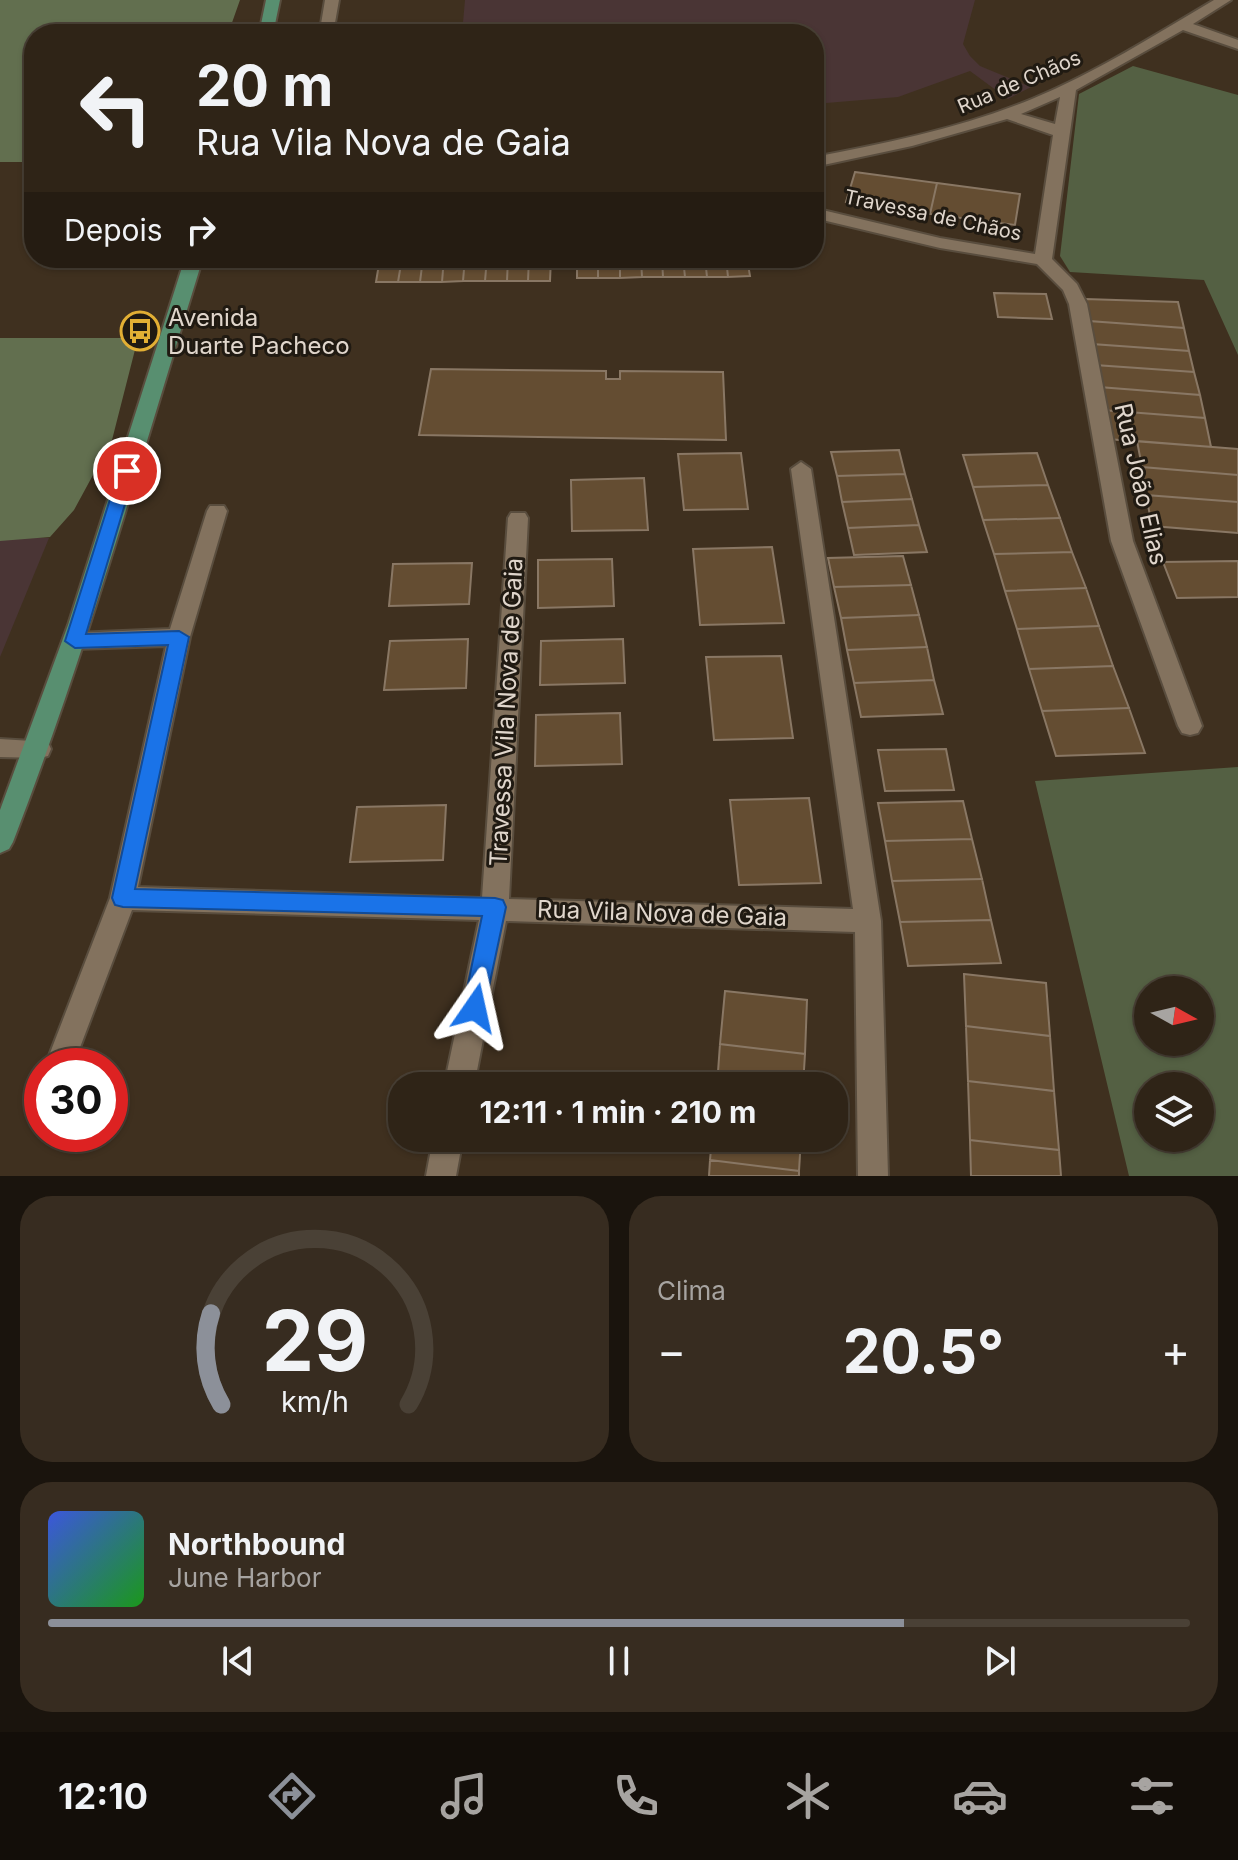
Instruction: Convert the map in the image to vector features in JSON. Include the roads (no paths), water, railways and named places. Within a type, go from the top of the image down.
[{"type":"main road","points":[[268,24],[273,0]]},
{"type":"main road","points":[[0,842],[39,749],[75,641],[191,268]]},
{"type":"street","points":[[327,24],[332,0]]},
{"type":"street","name":"Rua de Chãos","points":[[824,160],[900,144],[1005,114],[1069,88],[1224,0]]},
{"type":"street","points":[[1182,25],[1238,45]]},
{"type":"street","points":[[1043,260],[1069,88]]},
{"type":"street","points":[[1005,114],[1048,126],[1061,133]]},
{"type":"street","name":"Travessa de Chãos","points":[[824,215],[940,243],[1043,260]]},
{"type":"street","name":"Rua João Elias","points":[[1043,260],[1071,288],[1078,304],[1122,541],[1190,726]]},
{"type":"street","points":[[801,469],[868,921],[873,1176]]},
{"type":"street","points":[[66,1048],[123,898],[179,637],[217,511]]},
{"type":"street","name":"Travessa Vila Nova de Gaia","points":[[462,1072],[495,907],[518,518]]},
{"type":"street","points":[[75,641],[179,637]]},
{"type":"street","points":[[0,748],[39,749]]},
{"type":"street","name":"Rua Vila Nova de Gaia","points":[[123,898],[495,907],[868,921]]},
{"type":"street","points":[[441,1176],[445,1152]]},
{"type":"place","name":"Avenida Duarte Pacheco","points":[[140,331]]}]
